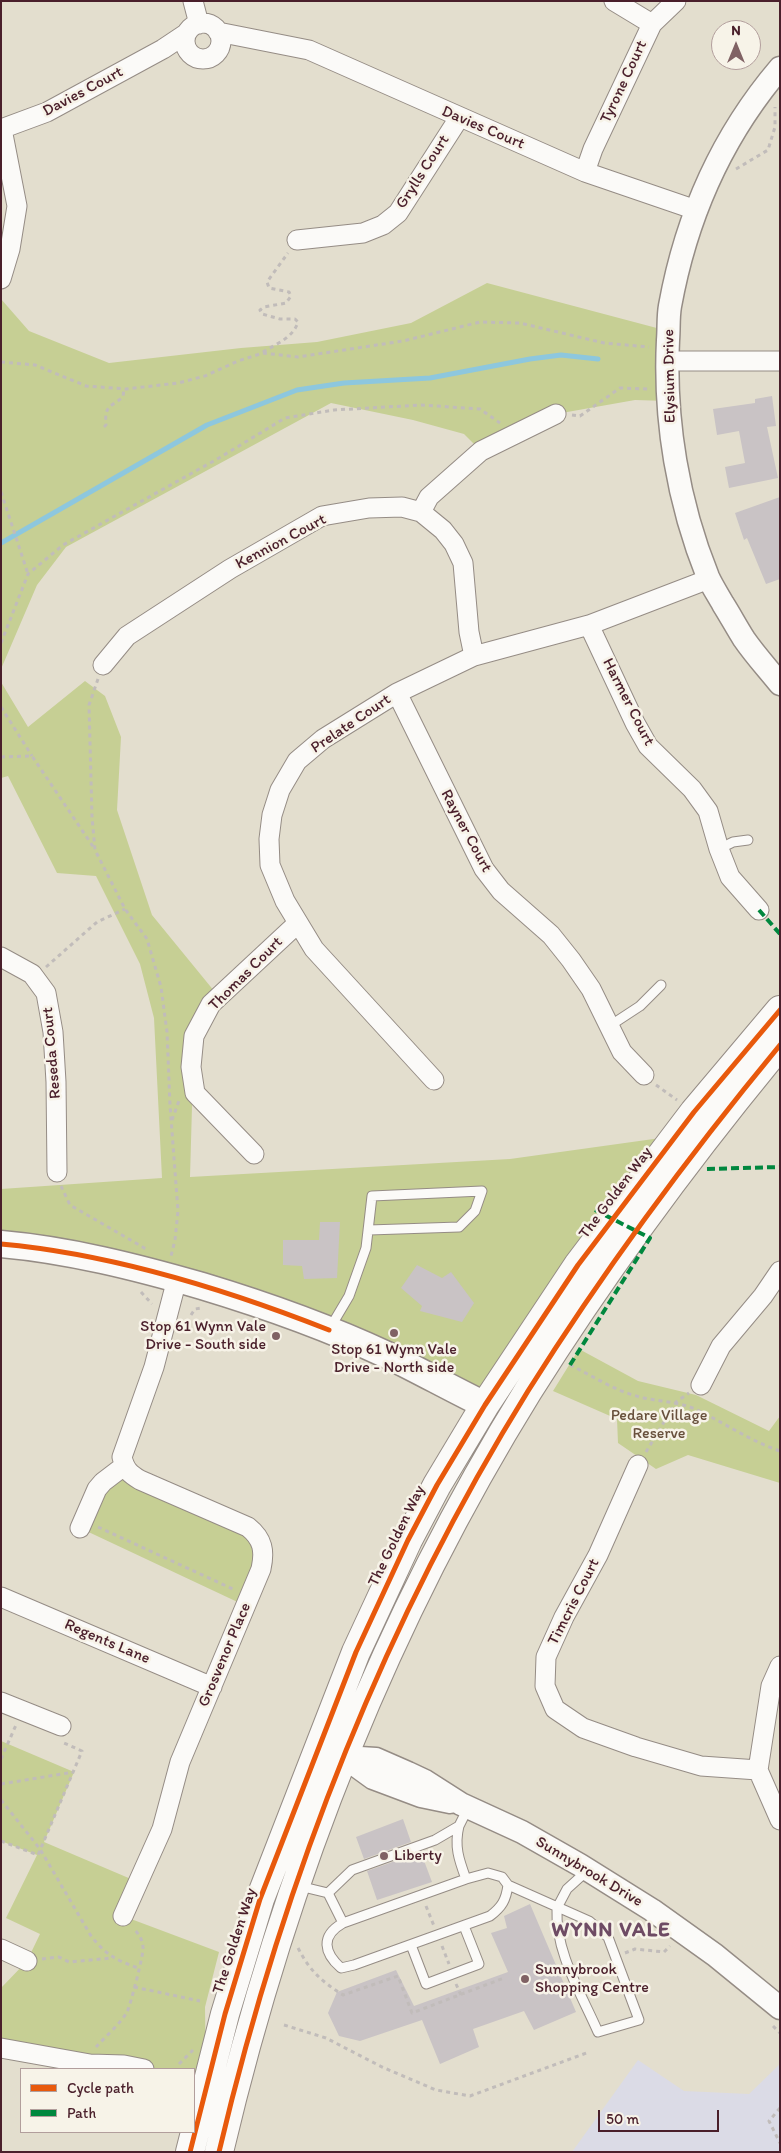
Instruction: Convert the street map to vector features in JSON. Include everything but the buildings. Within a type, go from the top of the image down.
[{"type":"main road","name":"The Golden Way","points":[[195,2113],[198,2089],[224,2014],[260,1898],[356,1652],[408,1540],[437,1485],[485,1405],[578,1265],[694,1112],[780,1010]]},
{"type":"main road","points":[[219,2152],[268,1967],[295,1886],[325,1803],[403,1621],[497,1445],[551,1356],[593,1292],[660,1198],[780,1045]]},
{"type":"main road","points":[[1,1244],[50,1250],[105,1260],[172,1277],[266,1305],[387,1355],[485,1405],[507,1401],[528,1392]]},
{"type":"main road","points":[[485,1405],[494,1425],[497,1445]]},
{"type":"main road","name":"The Golden Way","points":[[190,2152],[192,2133]]},
{"type":"street","points":[[193,1],[191,35],[195,58],[208,58],[218,42]]},
{"type":"street","points":[[614,1],[652,24]]},
{"type":"street","name":"Tyrone Court","points":[[585,172],[593,149],[652,24],[676,1]]},
{"type":"street","name":"Davies Court","points":[[2,129],[47,112],[163,49],[211,26],[218,42],[271,42],[309,50],[459,118],[585,172],[696,210]]},
{"type":"street","name":"Elysium Drive","points":[[780,68],[730,137],[712,170],[696,210],[670,307],[667,355],[668,408],[678,475],[692,530],[709,579],[745,640],[780,684]]},
{"type":"street","name":"Grylls Court","points":[[297,240],[363,233],[383,224],[398,213],[459,118]]},
{"type":"street","points":[[1,279],[10,249],[17,206],[2,129]]},
{"type":"street","points":[[667,355],[780,361]]},
{"type":"street","points":[[422,512],[429,497],[481,451],[556,414]]},
{"type":"street","name":"Kennion Court","points":[[103,665],[127,636],[230,569],[322,516],[369,508],[402,507],[422,512],[443,530],[454,544],[463,562],[469,632],[474,656]]},
{"type":"street","name":"Prelate Court","points":[[434,1080],[314,949],[276,883],[270,865],[269,839],[272,815],[280,790],[297,761],[323,739],[397,693],[474,656],[589,625],[709,579]]},
{"type":"street","name":"Harmer Court","points":[[589,625],[635,723],[648,746],[692,789],[708,811],[719,849],[730,877],[759,910]]},
{"type":"street","name":"Rayner Court","points":[[397,693],[484,870],[501,891],[551,935],[571,960],[591,989],[608,1027],[622,1052],[644,1075]]},
{"type":"street","name":"Thomas Court","points":[[254,1154],[195,1093],[191,1067],[194,1036],[211,1004],[298,923]]},
{"type":"street","name":"Reseda Court","points":[[1,957],[32,974],[46,993],[52,1032],[56,1082],[57,1172]]},
{"type":"street","points":[[700,1386],[721,1346],[764,1296],[780,1270]]},
{"type":"street","points":[[82,1524],[97,1489],[124,1466],[122,1457],[154,1367],[172,1277]]},
{"type":"street","name":"Timcris Court","points":[[638,1465],[598,1555],[564,1618],[546,1657],[544,1686],[555,1709],[583,1728],[636,1747],[701,1766],[758,1770]]},
{"type":"street","name":"Grosvenor Place","points":[[123,1916],[162,1830],[180,1762],[262,1569],[264,1555],[263,1544],[255,1532],[248,1527],[140,1480],[129,1473],[124,1466]]},
{"type":"street","name":"Regents Lane","points":[[1,1597],[212,1687]]},
{"type":"street","points":[[780,1666],[771,1686],[758,1770],[780,1820]]},
{"type":"street","points":[[1,1702],[62,1732]]},
{"type":"street","name":"Sunnybrook Drive","points":[[318,1748],[344,1757],[376,1758],[425,1781],[463,1813],[522,1832],[588,1869],[686,1934],[780,2008]]},
{"type":"street","points":[[1,1949],[27,1961]]},
{"type":"street","points":[[1,2048],[95,2067],[124,2065],[139,2068]]},
{"type":"street","points":[[198,2089],[232,2098]]},
{"type":"lane","points":[[719,849],[733,842],[748,840]]},
{"type":"lane","points":[[608,1027],[640,1006],[661,985]]},
{"type":"lane","points":[[329,1330],[349,1296],[366,1248],[368,1230],[372,1196],[482,1191],[475,1211],[459,1227],[368,1230]]},
{"type":"lane","points":[[463,1813],[456,1840],[457,1855],[466,1879]]},
{"type":"lane","points":[[328,1893],[352,1870],[435,1840],[463,1813]]},
{"type":"lane","points":[[508,1885],[502,1908],[490,1916],[412,1945],[341,1968],[332,1960],[326,1948],[328,1937],[336,1927],[343,1923],[488,1873],[502,1877],[508,1885],[558,1906],[589,1921],[608,1937],[639,2020],[598,2032],[563,1953],[556,1927],[558,1906],[566,1889],[588,1869]]},
{"type":"lane","points":[[295,1886],[328,1893]]},
{"type":"lane","points":[[328,1893],[343,1923]]},
{"type":"lane","points":[[412,1945],[426,1984],[479,1964],[464,1926]]},
{"type":"path","points":[[736,169],[768,150],[775,127],[775,107]]},
{"type":"path","points":[[1,362],[34,365],[86,386],[124,388],[178,383],[263,353],[296,330],[298,322],[295,320],[268,316],[262,314],[260,310],[264,307],[286,303],[291,296],[289,292],[269,288],[267,282],[297,240]]},
{"type":"path","points":[[263,353],[298,357],[403,341],[480,322],[520,323],[604,343],[667,355]]},
{"type":"path","points":[[104,427],[106,425],[106,412],[109,406],[123,397],[124,388]]},
{"type":"path","points":[[556,414],[580,416],[620,388],[668,390]]},
{"type":"path","points":[[1,642],[28,574],[63,545],[219,458],[285,418],[334,410],[421,405],[480,409],[497,419],[512,436]]},
{"type":"path","points":[[1,492],[28,574]]},
{"type":"path","points":[[96,850],[92,817],[89,705],[103,665]]},
{"type":"path","points":[[1,707],[96,850],[125,909],[147,939],[161,987],[167,1032],[178,1211],[172,1277]]},
{"type":"path","points":[[1,757],[32,756]]},
{"type":"path","points":[[34,977],[97,922],[125,909]]},
{"type":"path","points":[[644,1075],[694,1112]]},
{"type":"path","points":[[57,1172],[70,1205],[144,1246],[172,1277]]},
{"type":"path","points":[[190,1315],[195,1309],[206,1308]]},
{"type":"path","points":[[551,1356],[611,1387],[640,1397],[676,1402],[696,1410],[762,1445],[780,1450]]},
{"type":"path","points":[[638,1465],[676,1402]]},
{"type":"path","points":[[82,1524],[250,1597]]},
{"type":"path","points":[[1,1841],[38,1855],[82,1751],[62,1742],[62,1732]]},
{"type":"path","points":[[1,1759],[12,1735]]},
{"type":"path","points":[[1,1784],[74,1772]]},
{"type":"path","points":[[1,1800],[40,1850],[91,1936],[101,1949],[113,1958],[138,1968]]},
{"type":"path","points":[[424,1901],[435,1929]]},
{"type":"path","points":[[95,2067],[96,2048],[127,2012],[138,1968],[142,1960],[142,1938],[126,1922],[123,1916]]},
{"type":"path","points":[[615,1957],[635,1949],[664,1952],[670,1945],[675,1944],[686,1934]]},
{"type":"path","points":[[295,1943],[307,1965],[322,1982],[343,1995],[398,1976],[412,2013],[504,1978]]},
{"type":"path","points":[[27,1961],[59,1957],[69,1962],[113,1958]]},
{"type":"path","points":[[134,1987],[200,2001]]},
{"type":"path","points":[[284,2025],[326,2038],[382,2067],[436,2090],[470,2096],[589,2052]]},
{"type":"path","points":[[780,2108],[769,2121],[780,2143]]},
{"type":"shaded area","points":[[638,2060],[684,2091],[749,2094],[780,2064],[780,2152],[572,2152]]},
{"type":"green space","points":[[487,283],[668,331],[668,401],[635,400],[556,414],[481,451],[464,434],[413,420],[331,403],[66,547],[37,585],[1,669],[1,299],[29,331],[109,363],[241,348],[317,342],[411,323]]},
{"type":"green space","points":[[85,681],[105,696],[121,737],[117,810],[152,915],[219,997],[194,1036],[190,1177],[510,1159],[675,1136],[485,1405],[266,1305],[1,1245],[1,1189],[162,1178],[154,1018],[140,964],[96,876],[57,873],[8,776],[1,778],[1,682],[28,727]]},
{"type":"green space","name":"Pedare Village Reserve","points":[[579,1349],[638,1381],[696,1395],[769,1431],[780,1416],[780,1483],[688,1455],[656,1469],[618,1443],[617,1419],[553,1391]]},
{"type":"green space","points":[[124,1466],[257,1535],[246,1606],[80,1528]]},
{"type":"green space","points":[[1,1741],[74,1772],[44,1842],[138,1882],[123,1916],[219,1952],[205,2007],[206,2091],[195,2084],[195,2068],[136,2068],[1,2050],[1,1988],[27,1961],[40,1934],[6,1918],[37,1855],[1,1841]]},
{"type":"waterway","points":[[1,543],[207,425],[297,390],[344,383],[430,378],[561,355],[598,359]]},
{"type":"marked path","points":[[759,910],[780,934]]},
{"type":"marked path","points":[[707,1169],[780,1167]]},
{"type":"marked path","points":[[570,1365],[650,1238],[595,1210]]},
{"type":"cycle path","points":[[195,2132],[225,2014],[260,1899],[356,1652],[408,1540],[437,1485],[485,1405],[578,1265],[694,1112],[780,1010]]},
{"type":"cycle path","points":[[219,2152],[244,2052],[273,1953],[306,1856],[343,1759],[383,1664],[427,1571],[476,1480],[528,1391],[587,1301],[680,1171],[780,1045]]},
{"type":"cycle path","points":[[1,1244],[85,1256],[168,1275],[250,1301],[329,1330]]},
{"type":"cycle path","points":[[190,2152],[195,2133]]},
{"type":"place","name":"Stop 61 Wynn Vale Drive - North side","points":[[394,1333]]},
{"type":"place","name":"Stop 61 Wynn Vale Drive - South side","points":[[276,1336]]},
{"type":"place","name":"Liberty","points":[[384,1856]]},
{"type":"place","name":"Sunnybrook Shopping Centre","points":[[525,1979]]},
{"type":"district","name":"WYNN VALE","points":[[611,1931]]}]
